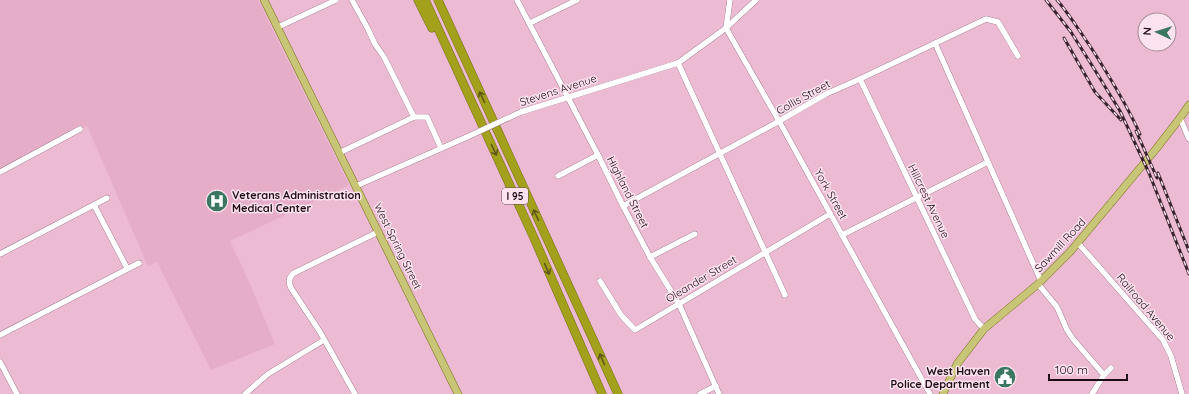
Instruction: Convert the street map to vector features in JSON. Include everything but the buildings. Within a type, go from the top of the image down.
[{"type":"highway","points":[[418,0],[471,100]]},
{"type":"highway","name":"I 95","points":[[425,0],[534,238],[602,394]]},
{"type":"highway","name":"I 95","points":[[438,0],[618,394]]},
{"type":"highway","points":[[441,0],[458,45]]},
{"type":"main road","name":"West Spring Street","points":[[264,0],[458,394]]},
{"type":"main road","name":"Sawmill Road","points":[[943,394],[957,364],[984,329],[1040,282],[1078,243],[1156,149],[1189,104]]},
{"type":"street","points":[[278,27],[336,0]]},
{"type":"street","points":[[352,0],[375,44],[384,57],[414,117]]},
{"type":"street","name":"Highland Street","points":[[517,0],[650,257],[678,304],[720,394]]},
{"type":"street","points":[[530,23],[577,0]]},
{"type":"street","points":[[726,28],[730,0]]},
{"type":"street","name":"Stevens Avenue","points":[[356,186],[520,112],[678,63],[726,28],[756,0]]},
{"type":"street","name":"Collis Street","points":[[623,206],[826,94],[986,19],[998,22],[1018,56]]},
{"type":"street","name":"York Street","points":[[726,28],[930,394]]},
{"type":"street","points":[[935,43],[1040,282],[1057,307],[1073,340],[1104,376]]},
{"type":"street","points":[[678,63],[719,154],[766,252],[784,295]]},
{"type":"street","name":"Hillcrest Avenue","points":[[860,79],[974,319],[984,329]]},
{"type":"street","points":[[339,153],[414,117],[427,117],[441,148]]},
{"type":"street","points":[[1180,118],[1189,139]]},
{"type":"street","points":[[0,172],[80,129]]},
{"type":"street","points":[[558,176],[598,155]]},
{"type":"street","points":[[842,235],[988,162]]},
{"type":"street","points":[[0,254],[107,198]]},
{"type":"street","points":[[94,205],[127,268]]},
{"type":"street","name":"Oleander Street","points":[[600,281],[621,315],[635,330],[830,214]]},
{"type":"street","points":[[355,394],[320,332],[291,288],[289,281],[294,273],[312,263],[378,232]]},
{"type":"street","points":[[650,257],[695,234]]},
{"type":"street","name":"Railroad Avenue","points":[[1078,243],[1163,340],[1171,356],[1182,394]]},
{"type":"street","points":[[0,335],[139,263]]},
{"type":"street","points":[[245,394],[268,374],[324,340]]},
{"type":"street","points":[[1,366],[17,394]]},
{"type":"street","points":[[1092,394],[1111,368]]},
{"type":"street","points":[[700,394],[716,386]]},
{"type":"shaded area","name":"Veterans Administration Medical Center","points":[[0,0],[258,0],[349,185],[230,241],[275,344],[211,370],[157,262],[148,266],[87,126],[0,169]]},
{"type":"railway","points":[[1046,0],[1071,32],[1120,111],[1149,173],[1189,274]]},
{"type":"railway","points":[[1057,0],[1090,46],[1123,100],[1140,134]]},
{"type":"railway","points":[[1064,38],[1095,92],[1121,120]]},
{"type":"railway","points":[[1136,131],[1157,178]]},
{"type":"railway","points":[[1158,173],[1189,251]]},
{"type":"place","name":"Veterans Administration Medical Center","points":[[217,201]]},
{"type":"place","name":"West Haven Police Department","points":[[1005,377]]}]
